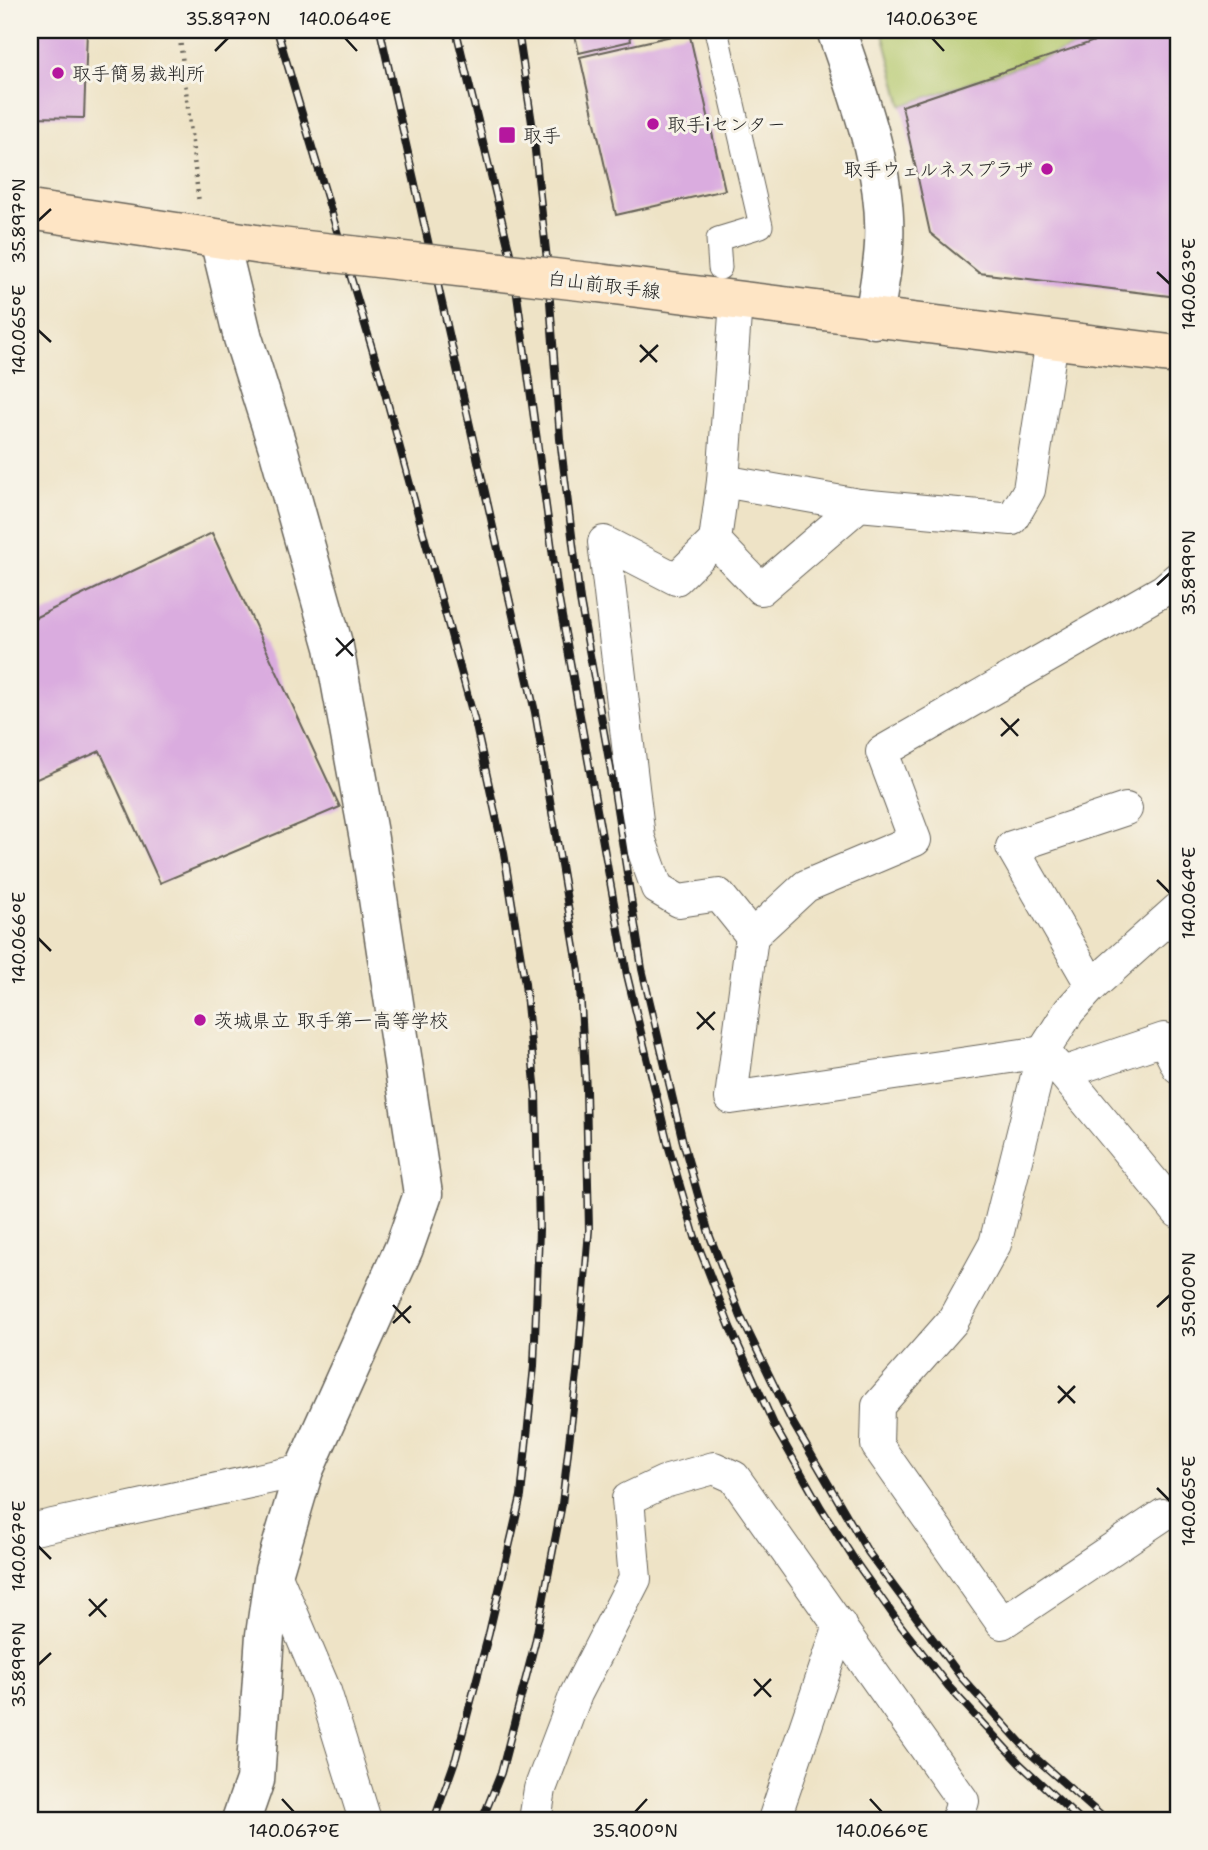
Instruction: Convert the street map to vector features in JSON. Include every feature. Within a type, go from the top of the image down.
[{"type":"main road","name":"白山前取手線","points":[[30,210],[262,245],[598,283],[728,284],[874,319],[1178,355]]},
{"type":"street","points":[[716,30],[761,226],[718,239],[728,284],[723,481],[715,541],[676,579],[604,542],[639,838],[657,888],[680,901],[719,895],[752,936]]},
{"type":"street","points":[[836,30],[856,87],[876,162],[884,207],[884,245],[874,319]]},
{"type":"street","points":[[219,239],[243,338],[278,448],[334,647],[369,839],[423,1194],[404,1248],[304,1469],[274,1571],[265,1635],[255,1780],[241,1820]]},
{"type":"street","points":[[723,481],[859,505],[1012,519],[1029,490],[1052,340]]},
{"type":"street","points":[[715,541],[761,589],[859,505]]},
{"type":"street","points":[[1178,578],[1164,590],[882,752],[915,840],[806,886],[752,936],[731,1098],[1053,1062],[1164,1039],[1178,1067]]},
{"type":"street","points":[[1092,986],[1012,847],[1126,809]]},
{"type":"street","points":[[1163,1515],[1002,1623],[877,1445],[878,1406],[951,1322],[995,1244],[1069,1011],[1092,986],[1178,909]]},
{"type":"street","points":[[1053,1062],[1178,1212]]},
{"type":"street","points":[[535,1820],[540,1788],[576,1694],[635,1579],[628,1499],[664,1482],[714,1468],[734,1477],[963,1801],[957,1820]]},
{"type":"street","points":[[30,1530],[304,1469]]},
{"type":"street","points":[[274,1571],[325,1691],[365,1820]]},
{"type":"street","points":[[774,1820],[840,1625]]},
{"type":"path","points":[[179,30],[199,203]]},
{"type":"green space","points":[[882,30],[1127,30],[902,106]]},
{"type":"building","name":"取手簡易裁判所","points":[[30,30],[87,30],[84,118],[30,117]]},
{"type":"building","points":[[574,30],[629,30],[631,41],[579,53]]},
{"type":"building","name":"取手ウェルネスプラザ","points":[[1127,30],[1178,30],[1178,297],[979,273],[930,233],[902,106]]},
{"type":"building","name":"取手iセンター","points":[[689,32],[725,190],[616,215],[580,57]]},
{"type":"building","points":[[212,533],[340,807],[160,883],[100,751],[30,782],[30,620]]},
{"type":"railway","points":[[277,30],[380,375],[476,726],[504,853],[525,984],[536,1093],[539,1230],[534,1366],[521,1496],[456,1758],[434,1820]]},
{"type":"railway","points":[[380,30],[535,712],[579,971],[586,1090],[589,1230],[578,1365],[562,1504],[535,1643],[501,1773],[482,1820]]},
{"type":"railway","points":[[456,30],[513,266],[559,600],[627,975],[669,1148],[695,1237],[730,1327],[775,1427],[821,1508],[857,1564],[949,1687],[1020,1764],[1080,1820]]},
{"type":"railway","points":[[518,30],[532,123],[547,260],[560,439],[580,600],[611,771],[642,969],[683,1142],[709,1234],[741,1317],[790,1418],[868,1552],[961,1677],[1031,1754],[1106,1820]]},
{"type":"place","name":"取手簡易裁判所","points":[[58,73]]},
{"type":"place","name":"取手iセンター","points":[[653,124]]},
{"type":"place","name":"取手","points":[[507,135]]},
{"type":"place","name":"取手ウェルネスプラザ","points":[[1047,169]]},
{"type":"place","name":"茨城県立 取手第一高等学校","points":[[200,1020]]}]
